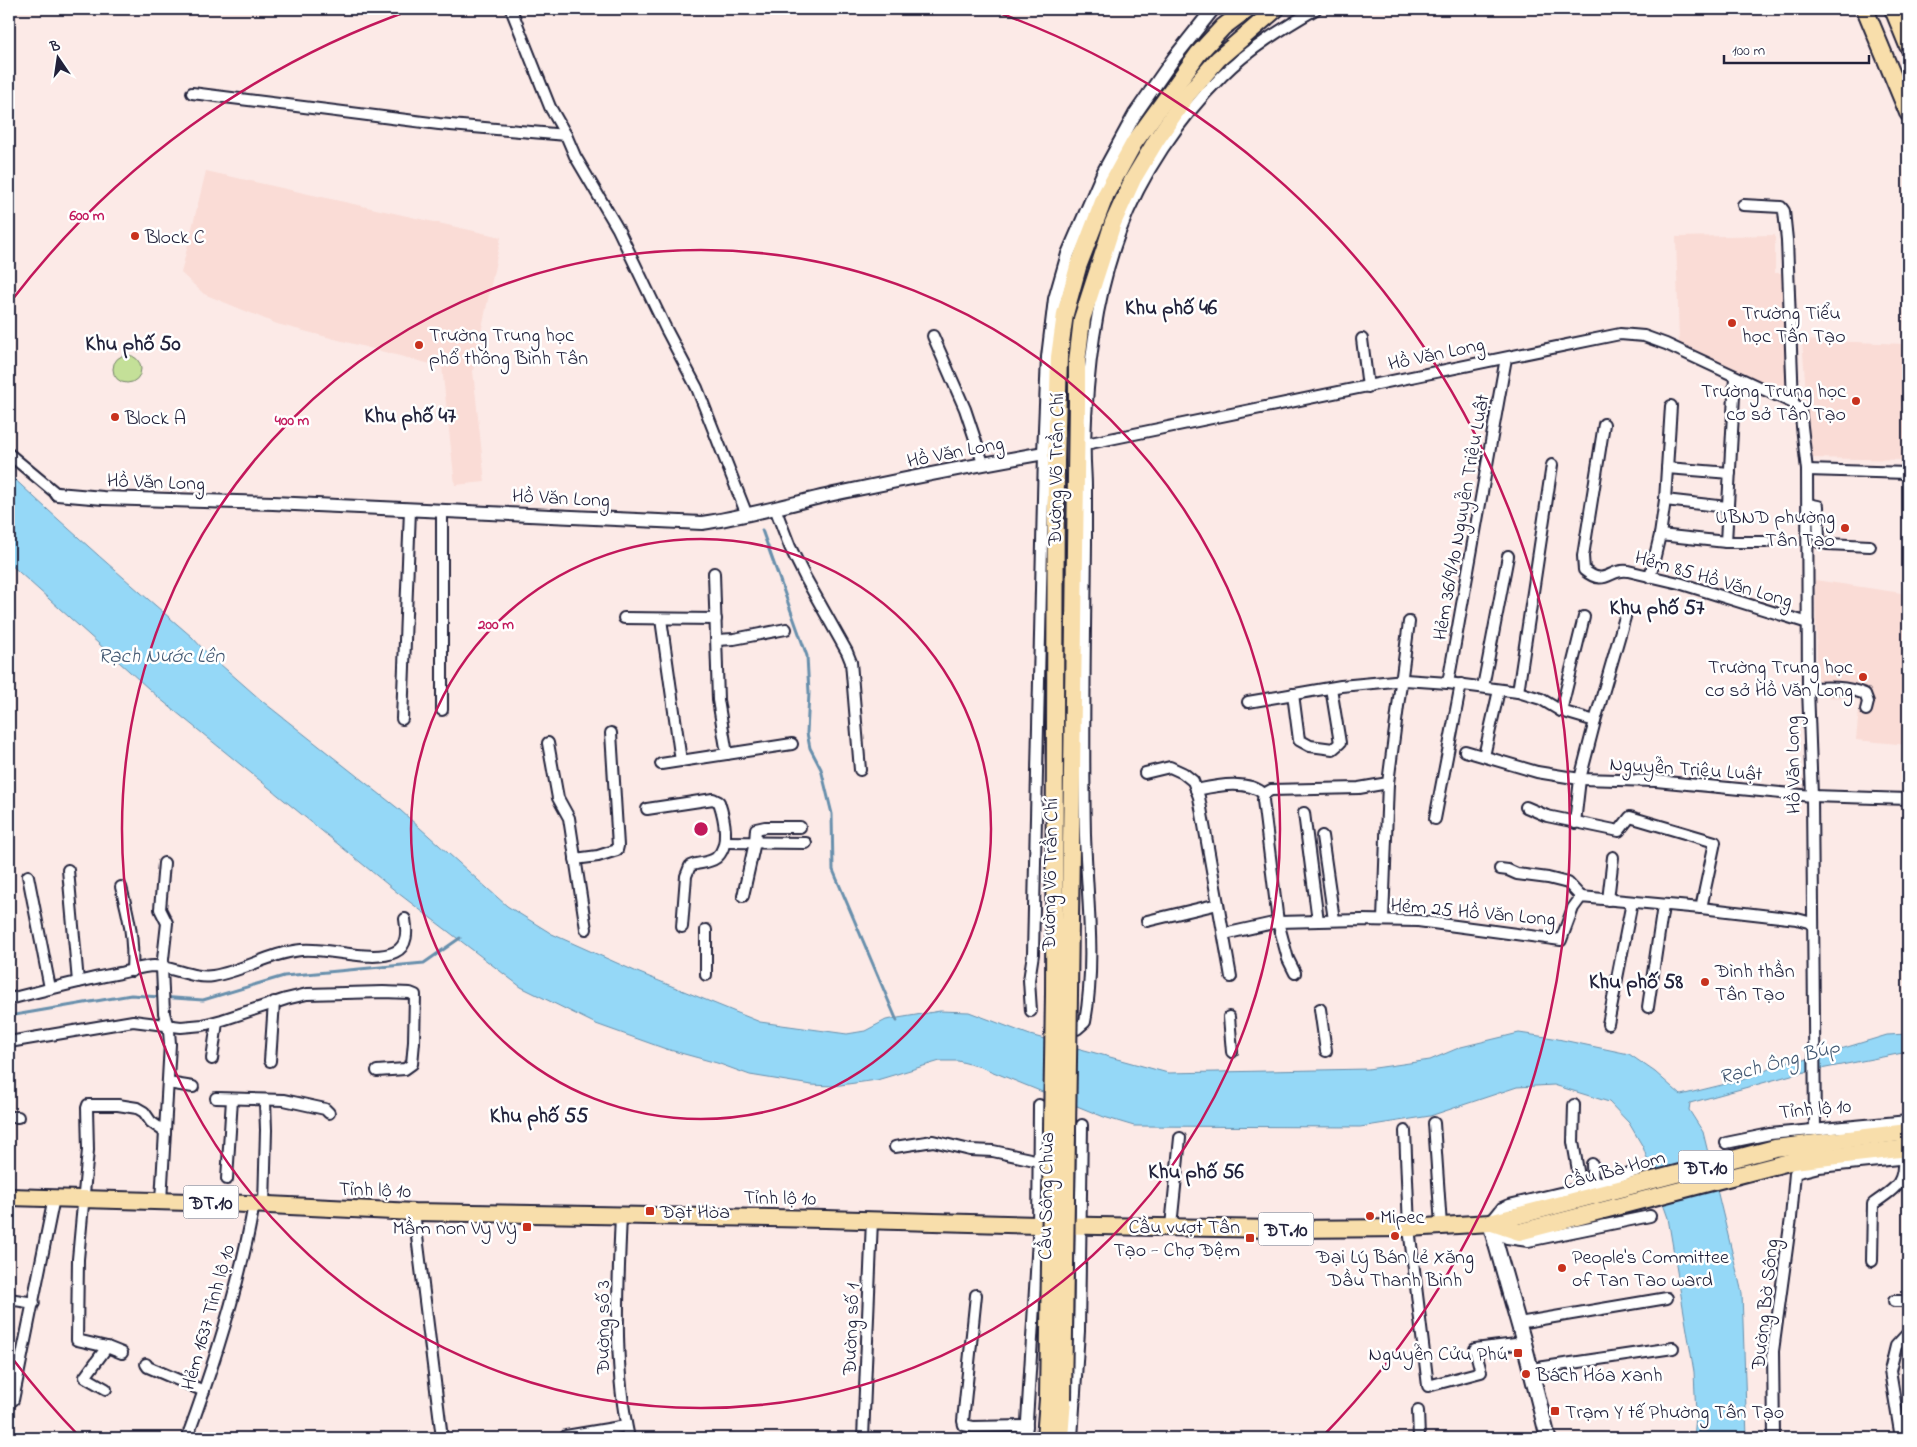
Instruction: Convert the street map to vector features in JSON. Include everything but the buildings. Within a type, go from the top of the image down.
[{"type":"main road","name":"Đường Võ Trần Chí","points":[[1062,994],[1050,452],[1065,314],[1078,267],[1106,194],[1134,143],[1198,54],[1223,27],[1247,9]]},
{"type":"main road","name":"Đường Võ Trần Chí","points":[[1062,994],[1080,446],[1077,362],[1082,319],[1113,223],[1133,179],[1161,133],[1187,95],[1218,59],[1276,9]]},
{"type":"main road","points":[[1261,21],[1286,9]]},
{"type":"main road","points":[[1865,9],[1908,113]]},
{"type":"main road","points":[[1875,9],[1908,87]]},
{"type":"main road","points":[[1893,9],[1908,46]]},
{"type":"main road","points":[[1901,9],[1908,26]]},
{"type":"main road","points":[[1050,452],[1080,446]]},
{"type":"main road","name":"Cầu Sông Chùa","points":[[1055,1399],[1062,994]]},
{"type":"main road","name":"Cầu Bà Hom","points":[[1515,1225],[1793,1161],[1907,1142]]},
{"type":"main road","name":"Tỉnh lộ 10","points":[[9,1197],[259,1204],[414,1212],[872,1220],[1082,1226],[1171,1226],[1285,1230],[1409,1228],[1490,1223],[1515,1225]]},
{"type":"main road","points":[[1490,1223],[1548,1438]]},
{"type":"main road","points":[[1045,1438],[1055,1399]]},
{"type":"main road","points":[[1055,1399],[1060,1438]]},
{"type":"street","points":[[511,9],[550,107],[566,135],[575,156],[618,228],[666,329],[697,388],[747,515]]},
{"type":"street","points":[[1031,1011],[1029,980],[1033,954],[1050,452],[1048,357],[1055,299],[1068,254],[1104,171],[1135,114],[1174,58],[1212,9]]},
{"type":"street","points":[[1077,1029],[1085,1022],[1091,958],[1084,787],[1086,486],[1080,446],[1091,352],[1103,289],[1120,232],[1140,187],[1167,144],[1195,106],[1224,74],[1286,27],[1316,9]]},
{"type":"street","points":[[192,93],[439,124],[566,135]]},
{"type":"street","name":"Hồ Văn Long","points":[[1743,205],[1781,207],[1784,211],[1787,240],[1793,403]]},
{"type":"street","name":"Hồ Văn Long","points":[[1080,446],[1620,334],[1644,336],[1666,344],[1793,403],[1800,409],[1807,470],[1808,504],[1808,688],[1812,796],[1815,1130]]},
{"type":"street","points":[[933,336],[965,409],[983,463]]},
{"type":"street","points":[[1362,339],[1368,387]]},
{"type":"street","name":"Hẻm 36/9/10 Nguyễn Triệu Luật","points":[[1448,683],[1506,358]]},
{"type":"street","points":[[1726,542],[1735,377]]},
{"type":"street","points":[[1650,577],[1660,535],[1665,500],[1671,406]]},
{"type":"street","name":"Hẻm 85 Hồ Văn Long","points":[[1604,424],[1585,545],[1584,570],[1595,577],[1602,578],[1609,577],[1621,570],[1679,584],[1808,623]]},
{"type":"street","name":"Hồ Văn Long","points":[[57,494],[702,522],[747,515],[842,492],[983,463],[1050,452]]},
{"type":"street","points":[[9,454],[57,494]]},
{"type":"street","points":[[1518,692],[1552,465]]},
{"type":"street","points":[[1667,468],[1730,473]]},
{"type":"street","points":[[1807,470],[1908,473]]},
{"type":"street","points":[[1665,500],[1727,507]]},
{"type":"street","points":[[1808,504],[1818,506],[1818,542],[1870,546]]},
{"type":"street","points":[[775,508],[790,548],[851,662],[860,770]]},
{"type":"street","points":[[402,719],[410,510]]},
{"type":"street","points":[[442,511],[442,710]]},
{"type":"street","points":[[1660,535],[1726,542],[1766,542]]},
{"type":"street","points":[[1483,687],[1508,556]]},
{"type":"street","points":[[714,573],[718,700],[727,754]]},
{"type":"street","points":[[1561,711],[1584,617]]},
{"type":"street","points":[[1575,823],[1580,779],[1625,617]]},
{"type":"street","points":[[624,618],[661,620],[716,619]]},
{"type":"street","points":[[661,620],[681,761]]},
{"type":"street","points":[[1383,920],[1388,783],[1409,622]]},
{"type":"street","points":[[717,640],[734,639],[786,629]]},
{"type":"street","points":[[1248,702],[1331,688],[1402,680],[1461,684],[1518,692],[1541,699],[1561,711],[1595,721]]},
{"type":"street","points":[[1435,819],[1461,684]]},
{"type":"street","points":[[1808,688],[1832,687],[1853,689],[1865,694],[1868,702],[1866,710]]},
{"type":"street","points":[[1293,694],[1299,740],[1310,746],[1332,749],[1340,743],[1331,688]]},
{"type":"street","points":[[1484,756],[1499,690]]},
{"type":"street","points":[[574,859],[598,856],[617,850],[611,733]]},
{"type":"street","points":[[548,743],[558,798],[568,818],[586,930]]},
{"type":"street","points":[[661,764],[792,744]]},
{"type":"street","name":"Nguyễn Triệu Luật","points":[[1465,751],[1537,772],[1580,779],[1656,781],[1812,796],[1908,799]]},
{"type":"street","points":[[1145,773],[1170,767],[1183,773],[1192,782],[1199,797],[1231,977]]},
{"type":"street","points":[[1264,794],[1271,790],[1352,788],[1388,783]]},
{"type":"street","points":[[1196,790],[1221,786],[1249,786],[1264,794]]},
{"type":"street","points":[[1264,794],[1263,800],[1278,922],[1288,959],[1295,973]]},
{"type":"street","points":[[647,809],[713,799],[719,802],[725,842],[717,858],[690,866],[686,876],[682,927]]},
{"type":"street","points":[[1526,807],[1547,816],[1619,831],[1630,817],[1715,842],[1701,908]]},
{"type":"street","points":[[1304,813],[1318,921]]},
{"type":"street","points":[[743,896],[755,842],[755,830],[759,827],[800,827]]},
{"type":"street","points":[[1322,836],[1334,920]]},
{"type":"street","points":[[725,842],[806,844]]},
{"type":"street","points":[[1608,900],[1613,857]]},
{"type":"street","points":[[161,1201],[170,1044],[169,1030],[164,1013],[162,968],[167,923],[160,909],[164,863]]},
{"type":"street","points":[[1500,869],[1517,874],[1568,882],[1581,897]]},
{"type":"street","points":[[68,870],[78,982]]},
{"type":"street","points":[[28,876],[50,988]]},
{"type":"street","points":[[121,887],[131,924],[132,970]]},
{"type":"street","name":"Hẻm 25 Hồ Văn Long","points":[[1224,934],[1278,922],[1383,920],[1418,921],[1561,940],[1573,908],[1581,897],[1662,906],[1701,908],[1797,919],[1812,923]]},
{"type":"street","points":[[1608,1024],[1632,902]]},
{"type":"street","points":[[1146,921],[1218,904]]},
{"type":"street","points":[[1648,1006],[1662,906]]},
{"type":"street","points":[[9,999],[152,966],[190,975],[210,976],[229,973],[282,953],[302,950],[330,950],[352,954],[386,956],[398,951],[404,945],[407,932],[404,919]]},
{"type":"street","points":[[706,930],[706,975]]},
{"type":"street","points":[[9,1042],[133,1021],[181,1027],[216,1022],[274,1002],[307,994],[383,992],[410,993],[415,995],[412,1064],[405,1069],[377,1071]]},
{"type":"street","points":[[270,1061],[274,1002]]},
{"type":"street","points":[[1320,1009],[1326,1051]]},
{"type":"street","points":[[1229,1017],[1232,1052]]},
{"type":"street","points":[[212,1059],[216,1022]]},
{"type":"street","points":[[168,1082],[193,1087]]},
{"type":"street","points":[[216,1098],[265,1101],[284,1100],[325,1109],[329,1114]]},
{"type":"street","points":[[227,1179],[232,1100]]},
{"type":"street","name":"Hẻm 1637 Tỉnh lộ 10","points":[[187,1438],[204,1391],[248,1235],[259,1204],[266,1130],[265,1101]]},
{"type":"street","points":[[122,1353],[107,1347],[77,1340],[78,1259],[88,1150],[86,1112],[88,1105],[108,1104],[137,1108],[144,1112],[151,1122],[165,1132]]},
{"type":"street","points":[[1574,1105],[1573,1142],[1581,1188]]},
{"type":"street","points":[[1026,1438],[1038,1225],[1038,1106]]},
{"type":"street","points":[[1434,1123],[1441,1226]]},
{"type":"street","points":[[1072,1438],[1079,1331],[1082,1125]]},
{"type":"street","name":"Tỉnh lộ 10","points":[[1726,1143],[1763,1134],[1815,1130],[1907,1142]]},
{"type":"street","points":[[1405,1131],[1409,1228],[1428,1386],[1481,1372],[1475,1349],[1524,1344]]},
{"type":"street","points":[[1171,1226],[1180,1138]]},
{"type":"street","points":[[895,1147],[933,1141],[970,1150],[993,1151],[1038,1160]]},
{"type":"street","points":[[1872,1261],[1873,1204],[1899,1185],[1904,1171],[1907,1142]]},
{"type":"street","name":"Đường Bờ Sông","points":[[1774,1438],[1773,1351],[1791,1218],[1795,1173],[1907,1142]]},
{"type":"street","points":[[1592,1164],[1593,1185]]},
{"type":"street","points":[[1639,1170],[1593,1185],[1509,1205],[1502,1208],[1490,1223],[1507,1238],[1528,1241],[1650,1216]]},
{"type":"street","points":[[13,1400],[54,1198]]},
{"type":"street","points":[[414,1212],[442,1438]]},
{"type":"street","name":"Đường số 3","points":[[621,1215],[617,1324],[619,1381],[629,1438]]},
{"type":"street","name":"Đường số 1","points":[[863,1438],[872,1220]]},
{"type":"street","points":[[976,1295],[964,1425],[973,1427],[1027,1426]]},
{"type":"street","points":[[1518,1324],[1667,1298]]},
{"type":"street","points":[[9,1299],[34,1303]]},
{"type":"street","points":[[1894,1301],[1908,1301]]},
{"type":"street","points":[[1901,1438],[1890,1371],[1896,1346],[1908,1333]]},
{"type":"street","points":[[106,1389],[85,1377],[107,1347]]},
{"type":"street","points":[[1530,1368],[1672,1348]]},
{"type":"street","points":[[146,1364],[148,1367],[204,1391]]},
{"type":"street","points":[[1418,1411],[1420,1438]]},
{"type":"street","points":[[566,1436],[626,1426]]},
{"type":"shaded area","name":"Trường Trung học phổ thông Bình Tân","points":[[206,171],[501,237],[473,371],[485,482],[455,485],[442,367],[277,324],[204,294],[181,273]]},
{"type":"shaded area","name":"Trường Tiểu học Tân Tạo","points":[[1775,235],[1775,273],[1783,273],[1789,394],[1679,343],[1676,237]]},
{"type":"shaded area","name":"Trường Trung học cơ sở Tân Tạo","points":[[1802,340],[1906,344],[1905,460],[1811,458]]},
{"type":"shaded area","name":"Trường Trung học cơ sở Hồ Văn Long","points":[[1815,580],[1908,594],[1903,642],[1908,658],[1908,745],[1856,740],[1860,698],[1818,697]]},
{"type":"green space","points":[[127,355],[137,359],[141,369],[137,379],[127,383],[117,379],[113,369],[117,359]]},
{"type":"water","name":"Rạch Nước Lên","points":[[9,474],[262,701],[400,810],[507,906],[552,934],[637,972],[760,1022],[847,1034],[865,1031],[886,1020],[940,1011],[969,1012],[1030,1035],[1168,1073],[1368,1069],[1430,1060],[1461,1047],[1519,1033],[1629,1054],[1655,1072],[1681,1095],[1742,1080],[1789,1061],[1801,1061],[1887,1035],[1908,1034],[1908,1052],[1795,1074],[1690,1103],[1689,1110],[1703,1132],[1742,1293],[1747,1438],[1694,1438],[1696,1416],[1694,1372],[1668,1218],[1643,1147],[1629,1123],[1609,1102],[1554,1085],[1517,1087],[1430,1116],[1360,1127],[1134,1126],[1104,1117],[981,1067],[958,1061],[940,1061],[877,1080],[833,1086],[811,1085],[750,1075],[717,1063],[666,1049],[596,1024],[521,987],[398,893],[159,698],[9,563]]},
{"type":"waterway","points":[[762,530],[807,656],[809,693],[807,733],[810,748],[821,769],[832,814],[833,870],[897,1021]]},
{"type":"waterway","points":[[9,1016],[131,995],[203,1000],[284,976],[424,963],[460,938]]},
{"type":"place","name":"Block C","points":[[135,236]]},
{"type":"place","name":"Trường Tiểu học Tân Tạo","points":[[1732,323]]},
{"type":"place","name":"Trường Trung học phổ thông Bình Tân","points":[[419,345]]},
{"type":"place","name":"Trường Trung học cơ sở Tân Tạo","points":[[1856,401]]},
{"type":"place","name":"Block A","points":[[115,417]]},
{"type":"place","name":"UBND phường Tân Tạo","points":[[1845,528]]},
{"type":"place","name":"Trường Trung học cơ sở Hồ Văn Long","points":[[1863,677]]},
{"type":"place","name":"Đình thần Tân Tạo","points":[[1705,982]]},
{"type":"place","name":"Đạt Hòa","points":[[650,1211]]},
{"type":"place","name":"Mipec","points":[[1370,1216]]},
{"type":"place","name":"Mầm non Vy Vy","points":[[527,1227]]},
{"type":"place","name":"Đại Lý Bán Lẻ Xăng Dầu Thanh Bình","points":[[1395,1236]]},
{"type":"place","name":"Cầu vượt Tân Tạo - Chợ Đệm","points":[[1250,1238]]},
{"type":"place","name":"People's Committee of Tan Tao ward","points":[[1562,1268]]},
{"type":"place","name":"Nguyễn Cửu Phú","points":[[1518,1353]]},
{"type":"place","name":"Bách Hóa Xanh","points":[[1526,1374]]},
{"type":"place","name":"Trạm Y tế Phường Tân Tạo","points":[[1555,1411]]},
{"type":"district","name":"Khu phố 46","points":[[1171,307]]},
{"type":"district","name":"Khu phố 50","points":[[133,343]]},
{"type":"district","name":"Khu phố 47","points":[[410,415]]},
{"type":"district","name":"Khu phố 57","points":[[1657,607]]},
{"type":"district","name":"Khu phố 58","points":[[1636,981]]},
{"type":"district","name":"Khu phố 55","points":[[539,1115]]},
{"type":"district","name":"Khu phố 56","points":[[1196,1171]]},
{"type":"water label","name":"Rạch Ông Búp","points":[[1779,1061]]}]
